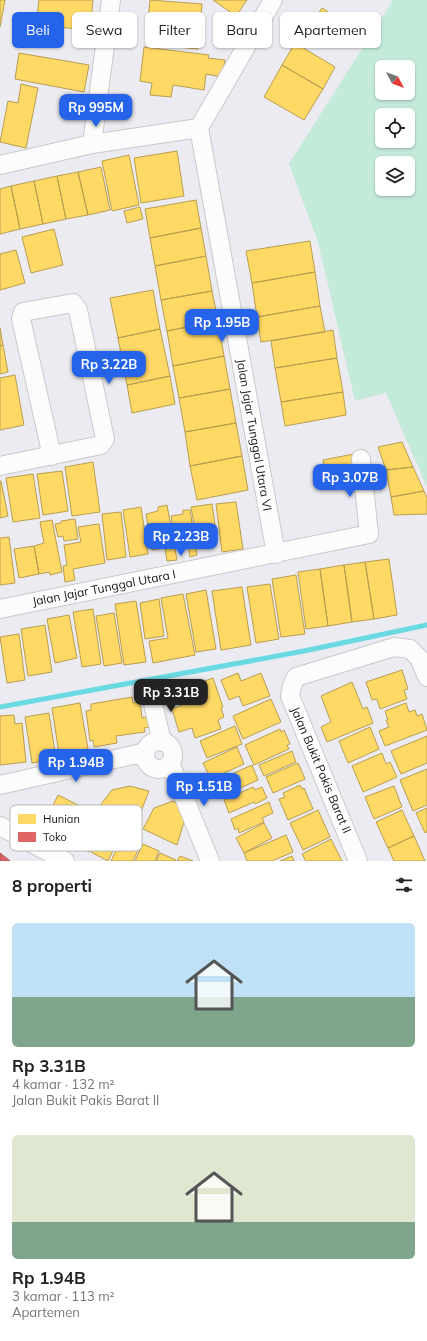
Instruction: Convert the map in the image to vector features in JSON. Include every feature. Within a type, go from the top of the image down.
[{"type":"street","points":[[92,144],[111,0]]},
{"type":"street","points":[[0,165],[92,144],[199,128],[272,0]]},
{"type":"street","name":"Jalan Jajar Tunggal Utara VI","points":[[199,128],[276,554]]},
{"type":"street","points":[[0,466],[52,456],[101,445],[105,439],[78,310],[73,303],[23,312],[21,319],[52,456]]},
{"type":"street","name":"Jalan Jajar Tunggal Utara I","points":[[0,609],[369,534],[361,458]]},
{"type":"street","name":"Jalan Bukit Pakis Barat II","points":[[358,861],[290,696],[292,686],[296,677],[394,647],[410,649],[419,658],[427,677]]},
{"type":"street","points":[[150,691],[162,742]]},
{"type":"street","points":[[170,764],[161,769],[151,767],[147,763],[145,758],[146,752],[152,744],[162,742],[167,744],[173,753],[170,764],[210,861]]},
{"type":"street","points":[[0,785],[146,752]]},
{"type":"street","points":[[0,826],[10,831]]},
{"type":"street","points":[[46,851],[65,861]]},
{"type":"green space","points":[[393,0],[427,0],[427,487],[386,393],[355,401],[318,242],[289,164],[363,48],[381,48],[381,19]]},
{"type":"building: Hunian","points":[[0,0],[5,0],[0,27]]},
{"type":"building: Hunian","points":[[39,0],[93,0],[92,12],[72,12],[72,28],[64,28],[64,12],[38,12]]},
{"type":"building: Hunian","points":[[150,0],[202,4],[201,12],[149,12]]},
{"type":"building: Hunian","points":[[213,0],[247,0],[239,12],[230,12]]},
{"type":"building: Hunian","points":[[322,8],[328,12],[319,12]]},
{"type":"building: Hunian","points":[[144,47],[209,55],[208,58],[225,60],[222,77],[206,74],[204,90],[173,85],[171,97],[150,95],[152,83],[140,81]]},
{"type":"building: Hunian","points":[[292,48],[303,48],[335,67],[323,89],[282,65]]},
{"type":"building: Hunian","points":[[19,53],[89,65],[84,92],[15,79]]},
{"type":"building: Hunian","points":[[282,65],[323,89],[304,120],[264,97]]},
{"type":"building: Hunian","points":[[21,84],[38,88],[26,148],[0,142],[8,101],[18,103]]},
{"type":"building: Hunian","points":[[177,151],[184,196],[141,203],[134,158]]},
{"type":"building: Hunian","points":[[129,155],[139,205],[112,211],[102,161]]},
{"type":"building: Hunian","points":[[101,167],[110,210],[88,215],[78,172]]},
{"type":"building: Hunian","points":[[78,172],[88,215],[66,219],[57,176]]},
{"type":"building: Hunian","points":[[57,176],[66,219],[43,224],[34,181]]},
{"type":"building: Hunian","points":[[34,181],[43,224],[20,229],[11,186]]},
{"type":"building: Hunian","points":[[11,186],[20,229],[0,234],[0,189]]},
{"type":"building: Hunian","points":[[196,200],[201,228],[150,238],[145,209]]},
{"type":"building: Hunian","points":[[140,207],[143,219],[127,223],[124,211]]},
{"type":"building: Hunian","points":[[201,228],[206,256],[155,266],[150,238]]},
{"type":"building: Hunian","points":[[54,229],[63,265],[31,273],[22,237]]},
{"type":"building: Hunian","points":[[310,241],[315,272],[252,283],[246,251]]},
{"type":"building: Hunian","points":[[16,250],[25,283],[0,290],[0,254]]},
{"type":"building: Hunian","points":[[206,256],[212,291],[161,300],[155,266]]},
{"type":"building: Hunian","points":[[315,272],[320,306],[257,317],[252,283]]},
{"type":"building: Hunian","points":[[153,290],[160,329],[118,338],[110,298]]},
{"type":"building: Hunian","points":[[212,291],[218,321],[167,331],[161,300]]},
{"type":"building: Hunian","points":[[320,306],[325,332],[261,342],[257,317]]},
{"type":"building: Hunian","points":[[218,321],[224,356],[173,366],[167,331]]},
{"type":"building: Hunian","points":[[0,328],[3,345],[0,346]]},
{"type":"building: Hunian","points":[[160,329],[170,376],[127,385],[118,338]]},
{"type":"building: Hunian","points":[[333,330],[337,358],[275,368],[271,341]]},
{"type":"building: Hunian","points":[[3,345],[8,372],[0,374],[0,346]]},
{"type":"building: Hunian","points":[[224,356],[230,389],[179,398],[173,366]]},
{"type":"building: Hunian","points":[[337,358],[343,392],[281,402],[275,368]]},
{"type":"building: Hunian","points":[[15,375],[24,425],[0,430],[0,378]]},
{"type":"building: Hunian","points":[[170,376],[175,404],[132,413],[127,385]]},
{"type":"building: Hunian","points":[[230,389],[236,423],[185,432],[179,398]]},
{"type":"building: Hunian","points":[[343,392],[346,415],[285,426],[281,402]]},
{"type":"building: Hunian","points":[[236,423],[242,456],[190,466],[185,432]]},
{"type":"building: Hunian","points":[[402,442],[413,467],[386,470],[378,447]]},
{"type":"building: Hunian","points":[[354,454],[358,476],[327,482],[323,460]]},
{"type":"building: Hunian","points":[[242,456],[248,490],[197,500],[190,466]]},
{"type":"building: Hunian","points":[[93,462],[100,512],[72,516],[65,467]]},
{"type":"building: Hunian","points":[[413,467],[424,491],[391,497],[386,470]]},
{"type":"building: Hunian","points":[[62,471],[68,511],[43,515],[37,474]]},
{"type":"building: Hunian","points":[[33,474],[40,518],[13,522],[6,478]]},
{"type":"building: Hunian","points":[[0,481],[8,516],[0,518]]},
{"type":"building: Hunian","points":[[424,491],[427,498],[427,514],[394,515],[391,497]]},
{"type":"building: Hunian","points":[[236,502],[243,549],[222,552],[216,504]]},
{"type":"building: Hunian","points":[[212,504],[217,538],[197,542],[191,507]]},
{"type":"building: Hunian","points":[[167,505],[177,560],[167,561],[165,548],[152,550],[146,514],[158,511],[158,507]]},
{"type":"building: Hunian","points":[[141,507],[148,554],[130,557],[123,510]]},
{"type":"building: Hunian","points":[[183,510],[190,510],[197,555],[190,557],[188,545],[176,547],[171,516],[183,514]]},
{"type":"building: Hunian","points":[[121,512],[126,557],[107,560],[102,514]]},
{"type":"building: Hunian","points":[[75,519],[78,539],[64,541],[63,536],[58,537],[55,524],[61,523],[61,521]]},
{"type":"building: Hunian","points":[[52,520],[62,572],[50,575],[49,572],[39,574],[34,546],[44,543],[40,522]]},
{"type":"building: Hunian","points":[[99,524],[105,563],[73,569],[75,580],[65,582],[63,566],[67,565],[64,545],[81,542],[78,527]]},
{"type":"building: Hunian","points":[[9,537],[15,583],[0,585],[0,538]]},
{"type":"building: Hunian","points":[[34,546],[39,574],[19,578],[14,549]]},
{"type":"building: Hunian","points":[[389,559],[397,615],[374,619],[365,562]]},
{"type":"building: Hunian","points":[[365,562],[374,619],[352,622],[344,565]]},
{"type":"building: Hunian","points":[[344,565],[352,622],[328,626],[320,569]]},
{"type":"building: Hunian","points":[[320,569],[328,626],[306,629],[298,572]]},
{"type":"building: Hunian","points":[[296,575],[305,634],[281,637],[272,579]]},
{"type":"building: Hunian","points":[[270,584],[279,639],[256,643],[247,587]]},
{"type":"building: Hunian","points":[[242,587],[251,645],[221,650],[212,591]]},
{"type":"building: Hunian","points":[[206,590],[216,649],[196,652],[186,594]]},
{"type":"building: Hunian","points":[[183,594],[195,655],[153,663],[149,641],[168,638],[161,598]]},
{"type":"building: Hunian","points":[[159,599],[164,636],[145,639],[140,603]]},
{"type":"building: Hunian","points":[[136,601],[146,662],[124,665],[115,604]]},
{"type":"building: Hunian","points":[[93,609],[101,664],[82,667],[73,612]]},
{"type":"building: Hunian","points":[[114,613],[122,663],[104,666],[96,616]]},
{"type":"building: Hunian","points":[[69,615],[77,658],[55,663],[47,619]]},
{"type":"building: Hunian","points":[[45,625],[52,672],[28,676],[21,629]]},
{"type":"building: Hunian","points":[[19,634],[25,680],[7,683],[0,637]]},
{"type":"building: Hunian","points":[[402,670],[408,689],[404,690],[407,699],[380,709],[377,699],[372,700],[366,682]]},
{"type":"building: Hunian","points":[[238,673],[241,681],[261,673],[270,696],[243,706],[239,696],[229,700],[221,680]]},
{"type":"building: Hunian","points":[[213,678],[223,707],[221,708],[224,717],[218,720],[221,729],[195,738],[192,728],[179,732],[172,709],[190,702],[185,688]]},
{"type":"building: Hunian","points":[[352,682],[363,709],[367,707],[373,723],[327,742],[321,727],[331,722],[321,696]]},
{"type":"building: Hunian","points":[[132,697],[133,703],[140,701],[142,718],[149,716],[151,727],[144,728],[145,732],[116,736],[117,743],[94,747],[93,740],[90,741],[86,711],[91,710],[91,704]]},
{"type":"building: Hunian","points":[[271,699],[281,722],[243,739],[233,716]]},
{"type":"building: Hunian","points":[[80,703],[88,749],[59,754],[52,708]]},
{"type":"building: Hunian","points":[[406,703],[409,712],[415,710],[417,716],[422,714],[427,730],[385,746],[379,731],[389,727],[386,720],[388,720],[385,711]]},
{"type":"building: Hunian","points":[[49,713],[56,759],[32,763],[25,717]]},
{"type":"building: Hunian","points":[[14,715],[15,724],[22,723],[26,762],[0,765],[0,716]]},
{"type":"building: Hunian","points":[[235,726],[242,744],[207,758],[200,741]]},
{"type":"building: Hunian","points":[[370,727],[379,749],[348,763],[339,741]]},
{"type":"building: Hunian","points":[[280,729],[281,732],[284,730],[290,744],[287,745],[289,749],[254,765],[245,745]]},
{"type":"building: Hunian","points":[[427,736],[427,763],[401,774],[391,751]]},
{"type":"building: Hunian","points":[[237,747],[244,764],[211,779],[203,763]]},
{"type":"building: Hunian","points":[[292,751],[296,762],[264,776],[259,765]]},
{"type":"building: Hunian","points":[[382,753],[386,764],[390,762],[397,777],[363,792],[352,766]]},
{"type":"building: Hunian","points":[[298,763],[305,779],[273,793],[266,777]]},
{"type":"building: Hunian","points":[[252,765],[258,780],[222,796],[216,781]]},
{"type":"building: Hunian","points":[[427,769],[427,805],[413,811],[400,780]]},
{"type":"building: Hunian","points":[[300,785],[302,789],[304,788],[313,809],[288,820],[279,799],[285,797],[283,793]]},
{"type":"building: Hunian","points":[[130,786],[149,791],[142,809],[142,805],[101,805],[112,790]]},
{"type":"building: Hunian","points":[[394,786],[402,807],[374,819],[365,797]]},
{"type":"building: Hunian","points":[[253,787],[255,790],[262,787],[267,798],[229,813],[224,800]]},
{"type":"building: Hunian","points":[[58,795],[78,805],[53,805]]},
{"type":"building: Hunian","points":[[173,801],[187,812],[177,845],[143,829],[154,808]]},
{"type":"building: Hunian","points":[[269,802],[273,813],[262,818],[264,822],[239,833],[238,828],[235,830],[231,819]]},
{"type":"building: Hunian","points":[[427,808],[427,832],[425,833],[416,813]]},
{"type":"building: Hunian","points":[[318,810],[330,837],[303,850],[290,823]]},
{"type":"building: Hunian","points":[[402,810],[414,836],[388,848],[376,822]]},
{"type":"building: Hunian","points":[[264,823],[272,838],[244,853],[236,838]]},
{"type":"building: Hunian","points":[[286,835],[293,852],[272,861],[247,861],[244,853]]},
{"type":"building: Hunian","points":[[414,836],[425,861],[394,861],[388,848]]},
{"type":"building: Hunian","points":[[331,839],[342,861],[306,861],[302,854]]},
{"type":"building: Hunian","points":[[143,844],[159,851],[155,861],[135,861],[140,851],[142,851]]},
{"type":"building: Hunian","points":[[92,851],[113,851],[108,861]]},
{"type":"building: Hunian","points":[[116,851],[138,851],[133,861],[111,861]]},
{"type":"building: Hunian","points":[[160,853],[176,860],[156,861]]},
{"type":"building: Hunian","points":[[180,856],[193,861],[177,861]]},
{"type":"building: Hunian","points":[[292,856],[294,861],[280,861]]},
{"type":"building: Toko","points":[[0,853],[10,861],[0,861]]},
{"type":"waterway","points":[[0,707],[304,651],[427,625]]}]
